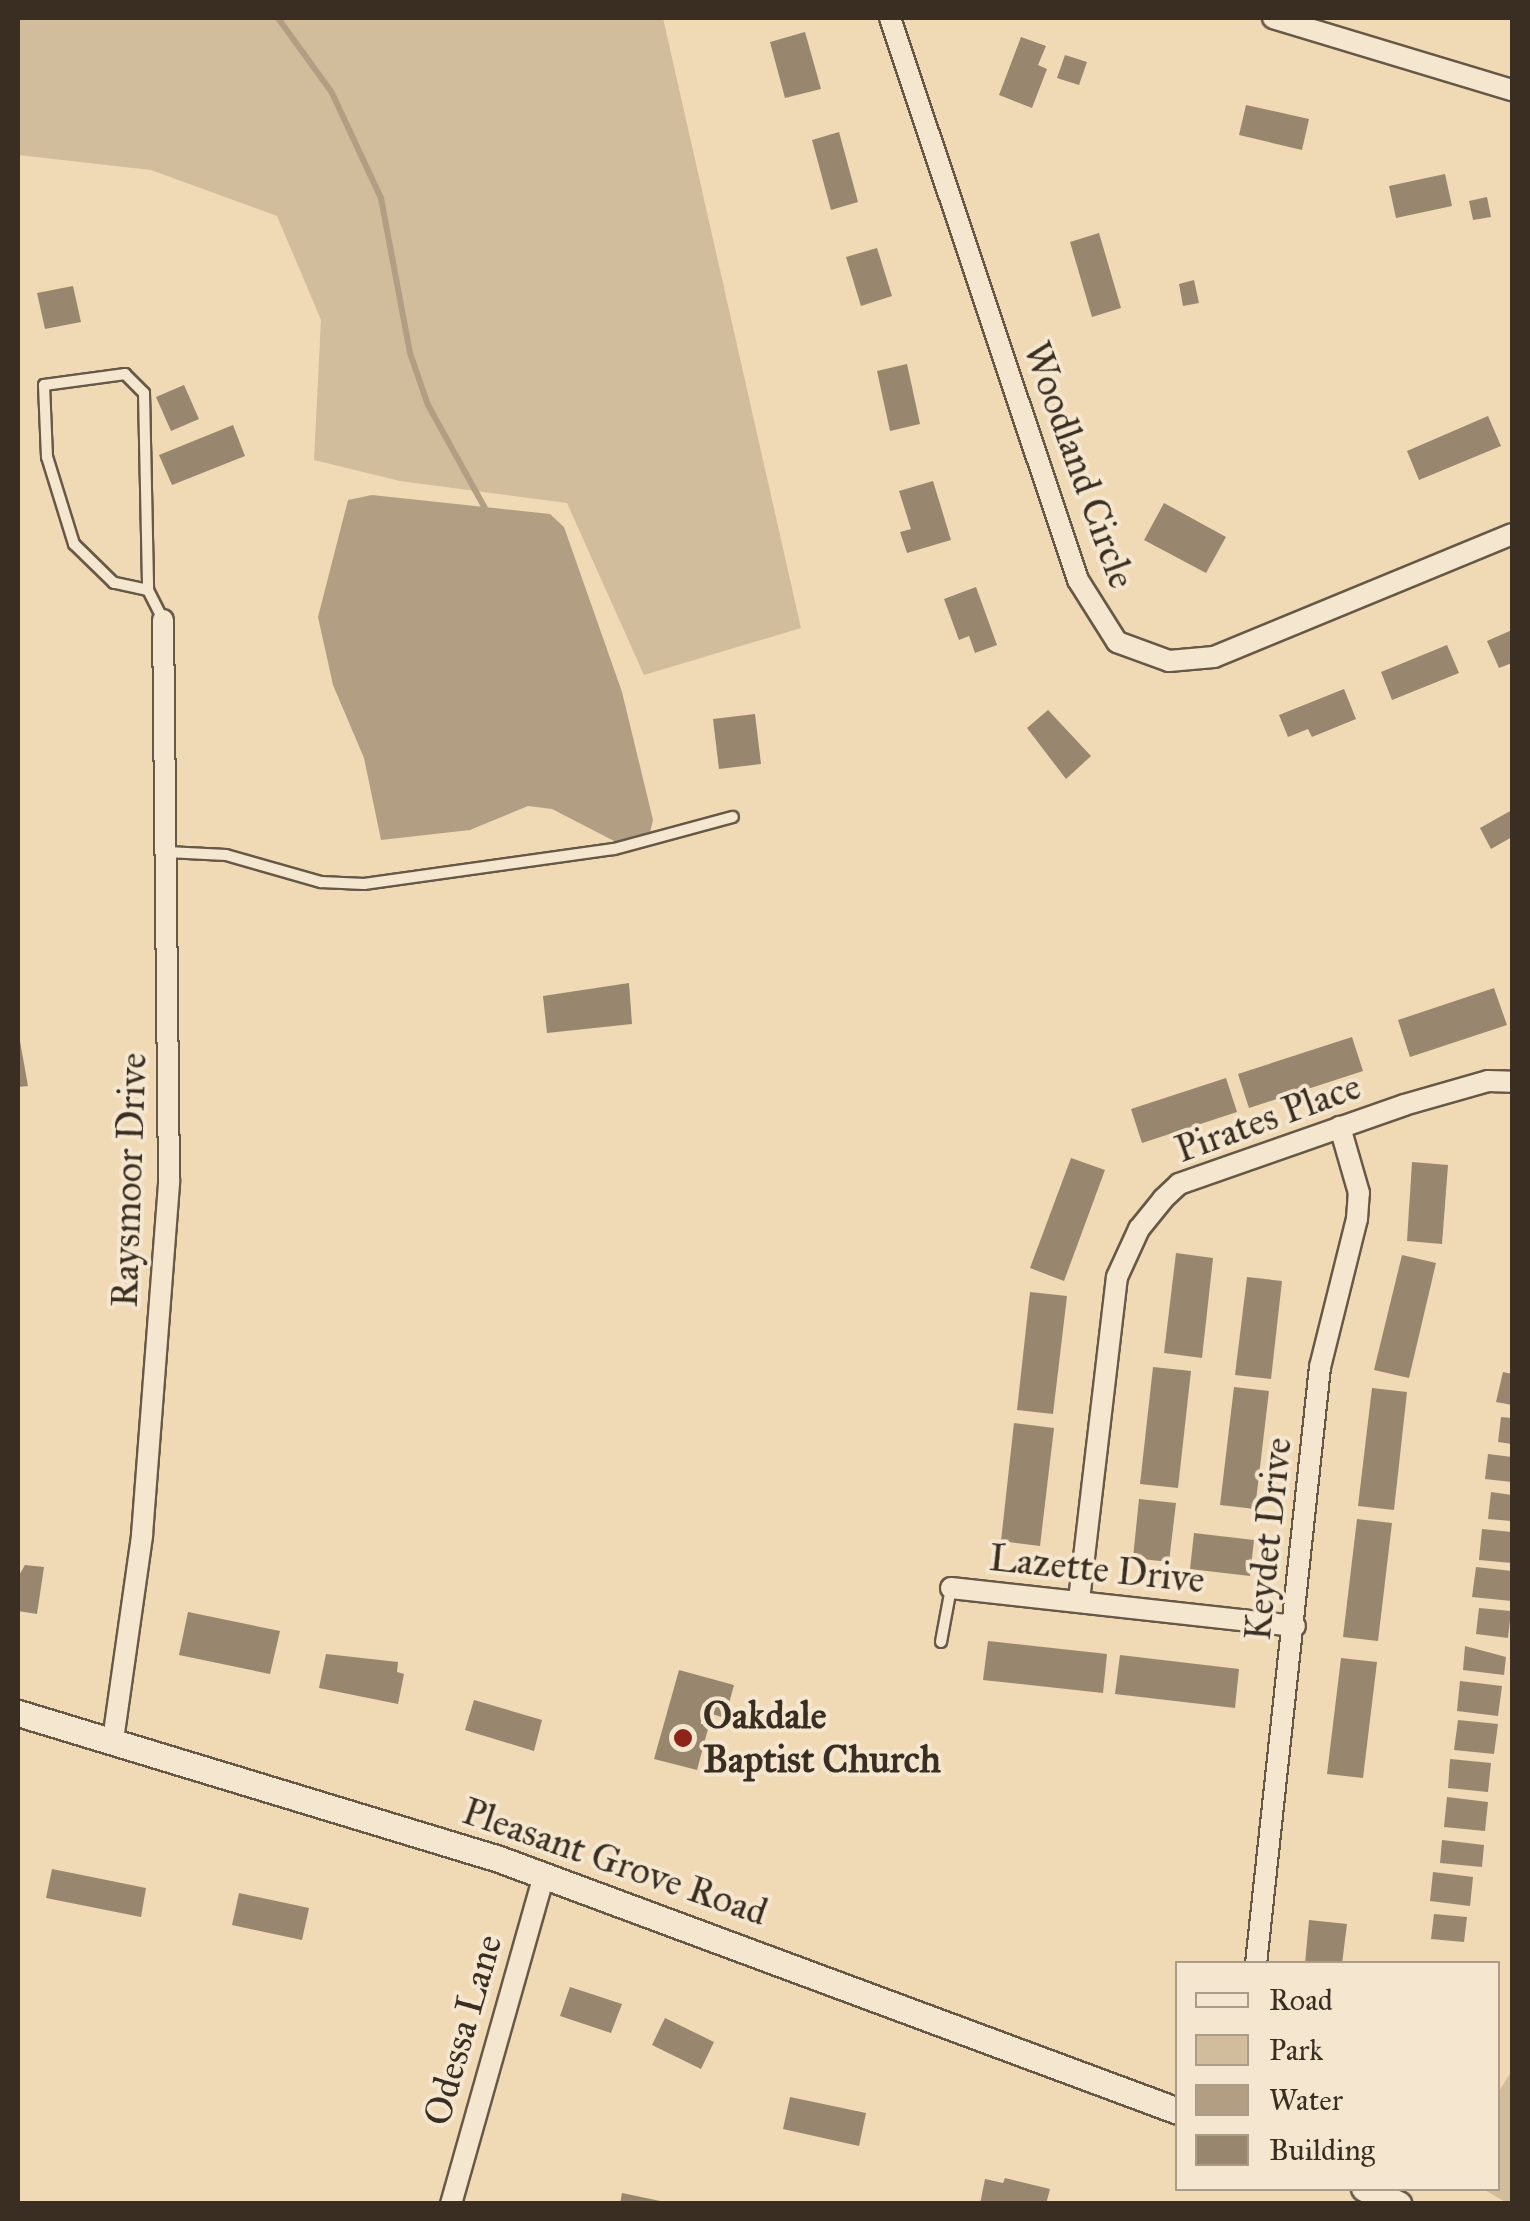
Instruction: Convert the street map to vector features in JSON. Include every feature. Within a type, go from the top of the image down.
[{"type":"street","name":"Woodland Circle","points":[[890,18],[1078,580],[1117,642],[1156,659],[1214,657],[1512,534]]},
{"type":"street","points":[[1273,18],[1512,90]]},
{"type":"street","name":"Raysmoor Drive","points":[[114,1740],[142,1535],[169,1181],[163,620]]},
{"type":"street","name":"Pirates Place","points":[[1079,1600],[1117,1277],[1138,1229],[1179,1184],[1340,1127],[1488,1081],[1512,1082]]},
{"type":"street","name":"Keydet Drive","points":[[1256,1961],[1320,1367],[1357,1218],[1359,1193],[1340,1127]]},
{"type":"street","name":"Lazette Drive","points":[[950,1588],[1295,1626]]},
{"type":"street","name":"Pleasant Grove Road","points":[[18,1713],[544,1875],[1175,2110]]},
{"type":"street","name":"Odessa Lane","points":[[451,2204],[544,1875]]},
{"type":"street","points":[[1371,2191],[1400,2204]]},
{"type":"lane","points":[[148,590],[114,583],[83,559],[74,544],[47,457],[44,385],[125,374],[144,393],[148,590],[163,620]]},
{"type":"lane","points":[[167,852],[226,855],[321,882],[364,884],[614,849],[732,816]]},
{"type":"lane","points":[[941,1642],[950,1588]]},
{"type":"green space","points":[[18,18],[663,18],[801,628],[644,675],[567,503],[400,481],[314,460],[321,320],[277,216],[151,170],[18,155]]},
{"type":"green space","points":[[1512,2070],[1509,2204],[1486,2191],[1500,2191],[1500,2090]]},
{"type":"water","points":[[372,495],[550,514],[564,527],[622,692],[653,820],[649,837],[618,843],[552,809],[528,806],[470,830],[381,840],[364,758],[333,685],[318,617],[348,500]]},
{"type":"building","points":[[805,32],[821,89],[785,98],[770,42]]},
{"type":"building","points":[[1021,37],[1046,46],[1038,65],[1047,69],[1032,108],[999,95]]},
{"type":"building","points":[[1065,55],[1087,62],[1079,85],[1057,78]]},
{"type":"building","points":[[1246,105],[1309,119],[1302,150],[1239,135]]},
{"type":"building","points":[[839,132],[858,202],[831,210],[812,140]]},
{"type":"building","points":[[1445,174],[1452,206],[1396,218],[1389,186]]},
{"type":"building","points":[[1487,197],[1491,217],[1473,220],[1469,201]]},
{"type":"building","points":[[1099,233],[1121,308],[1092,317],[1070,242]]},
{"type":"building","points":[[877,248],[892,296],[861,306],[846,257]]},
{"type":"building","points":[[1194,280],[1199,303],[1183,306],[1179,284]]},
{"type":"building","points":[[73,286],[81,322],[45,329],[37,293]]},
{"type":"building","points":[[907,364],[920,424],[890,431],[877,371]]},
{"type":"building","points":[[184,385],[199,419],[171,431],[156,397]]},
{"type":"building","points":[[1488,416],[1501,446],[1419,480],[1407,451]]},
{"type":"building","points":[[233,425],[245,456],[172,485],[159,455]]},
{"type":"building","points":[[933,481],[951,540],[907,553],[900,532],[911,529],[899,491]]},
{"type":"building","points":[[1164,503],[1226,537],[1206,573],[1144,540]]},
{"type":"building","points":[[976,587],[997,645],[975,653],[969,636],[959,640],[944,599]]},
{"type":"building","points":[[1512,630],[1512,663],[1499,668],[1487,641]]},
{"type":"building","points":[[1447,645],[1459,673],[1392,700],[1381,672]]},
{"type":"building","points":[[1344,689],[1356,719],[1312,737],[1308,729],[1288,737],[1279,715]]},
{"type":"building","points":[[1048,710],[1091,756],[1066,779],[1027,728]]},
{"type":"building","points":[[755,714],[761,764],[719,769],[713,719]]},
{"type":"building","points":[[1512,810],[1512,837],[1491,849],[1480,828]]},
{"type":"building","points":[[629,983],[632,1024],[547,1033],[543,996]]},
{"type":"building","points":[[1494,988],[1507,1025],[1410,1057],[1398,1020]]},
{"type":"building","points":[[18,1030],[28,1086],[18,1087]]},
{"type":"building","points":[[1352,1037],[1363,1071],[1249,1108],[1238,1074]]},
{"type":"building","points":[[1226,1078],[1237,1112],[1142,1143],[1131,1109]]},
{"type":"building","points":[[1071,1158],[1105,1170],[1064,1281],[1030,1268]]},
{"type":"building","points":[[1412,1162],[1448,1165],[1442,1244],[1407,1241]]},
{"type":"building","points":[[1176,1253],[1213,1258],[1202,1358],[1164,1353]]},
{"type":"building","points":[[1402,1255],[1436,1263],[1409,1378],[1374,1370]]},
{"type":"building","points":[[1247,1277],[1282,1281],[1271,1379],[1235,1375]]},
{"type":"building","points":[[1030,1292],[1067,1296],[1053,1414],[1017,1410]]},
{"type":"building","points":[[1153,1367],[1191,1371],[1178,1488],[1140,1484]]},
{"type":"building","points":[[1503,1372],[1512,1374],[1512,1405],[1496,1402]]},
{"type":"building","points":[[1234,1387],[1269,1391],[1255,1509],[1220,1505]]},
{"type":"building","points":[[1372,1388],[1407,1392],[1394,1510],[1358,1506]]},
{"type":"building","points":[[1501,1417],[1512,1418],[1512,1444],[1498,1442]]},
{"type":"building","points":[[1014,1423],[1054,1428],[1040,1546],[1001,1541]]},
{"type":"building","points":[[1488,1454],[1512,1457],[1512,1482],[1485,1479]]},
{"type":"building","points":[[1491,1492],[1512,1495],[1512,1521],[1488,1519]]},
{"type":"building","points":[[1139,1499],[1176,1503],[1169,1562],[1133,1558]]},
{"type":"building","points":[[1357,1519],[1392,1523],[1378,1641],[1343,1637]]},
{"type":"building","points":[[1482,1529],[1512,1532],[1512,1563],[1479,1560]]},
{"type":"building","points":[[1194,1533],[1254,1540],[1250,1576],[1190,1569]]},
{"type":"building","points":[[25,1565],[44,1567],[37,1614],[18,1611],[18,1577]]},
{"type":"building","points":[[1476,1567],[1512,1571],[1512,1601],[1472,1597]]},
{"type":"building","points":[[1479,1608],[1511,1611],[1508,1638],[1476,1634]]},
{"type":"building","points":[[188,1612],[280,1631],[270,1674],[179,1655]]},
{"type":"building","points":[[988,1641],[1107,1654],[1103,1693],[983,1680]]},
{"type":"building","points":[[1465,1646],[1506,1657],[1504,1675],[1463,1670]]},
{"type":"building","points":[[326,1654],[398,1662],[397,1672],[404,1674],[398,1704],[319,1688]]},
{"type":"building","points":[[1120,1655],[1239,1669],[1235,1708],[1115,1694]]},
{"type":"building","points":[[1341,1658],[1377,1662],[1363,1778],[1327,1774]]},
{"type":"building","name":"Oakdale Baptist Church","points":[[679,1670],[734,1685],[725,1718],[712,1714],[697,1770],[654,1759]]},
{"type":"building","points":[[1460,1681],[1502,1686],[1498,1716],[1457,1711]]},
{"type":"building","points":[[474,1700],[542,1720],[534,1751],[465,1730]]},
{"type":"building","points":[[1458,1720],[1498,1724],[1494,1754],[1454,1750]]},
{"type":"building","points":[[1450,1759],[1491,1763],[1488,1792],[1448,1788]]},
{"type":"building","points":[[1447,1797],[1488,1802],[1485,1831],[1444,1827]]},
{"type":"building","points":[[1442,1840],[1484,1845],[1482,1867],[1440,1863]]},
{"type":"building","points":[[52,1869],[146,1888],[141,1917],[46,1898]]},
{"type":"building","points":[[1433,1872],[1473,1877],[1470,1906],[1430,1901]]},
{"type":"building","points":[[239,1893],[309,1908],[302,1940],[232,1925]]},
{"type":"building","points":[[1434,1914],[1467,1917],[1464,1942],[1431,1939]]},
{"type":"building","points":[[1309,1920],[1347,1924],[1342,1961],[1305,1961]]},
{"type":"building","points":[[570,1987],[622,2004],[611,2033],[560,2016]]},
{"type":"building","points":[[665,2018],[714,2042],[701,2069],[652,2045]]},
{"type":"building","points":[[790,2097],[866,2113],[859,2146],[783,2129]]},
{"type":"building","points":[[1005,2178],[1050,2189],[1046,2204],[980,2204],[985,2179],[1003,2183]]},
{"type":"building","points":[[622,2193],[665,2202],[620,2204]]},
{"type":"waterway","points":[[278,18],[332,93],[381,198],[410,353],[428,405],[486,510]]},
{"type":"place","name":"Oakdale Baptist Church","points":[[683,1738]]}]
